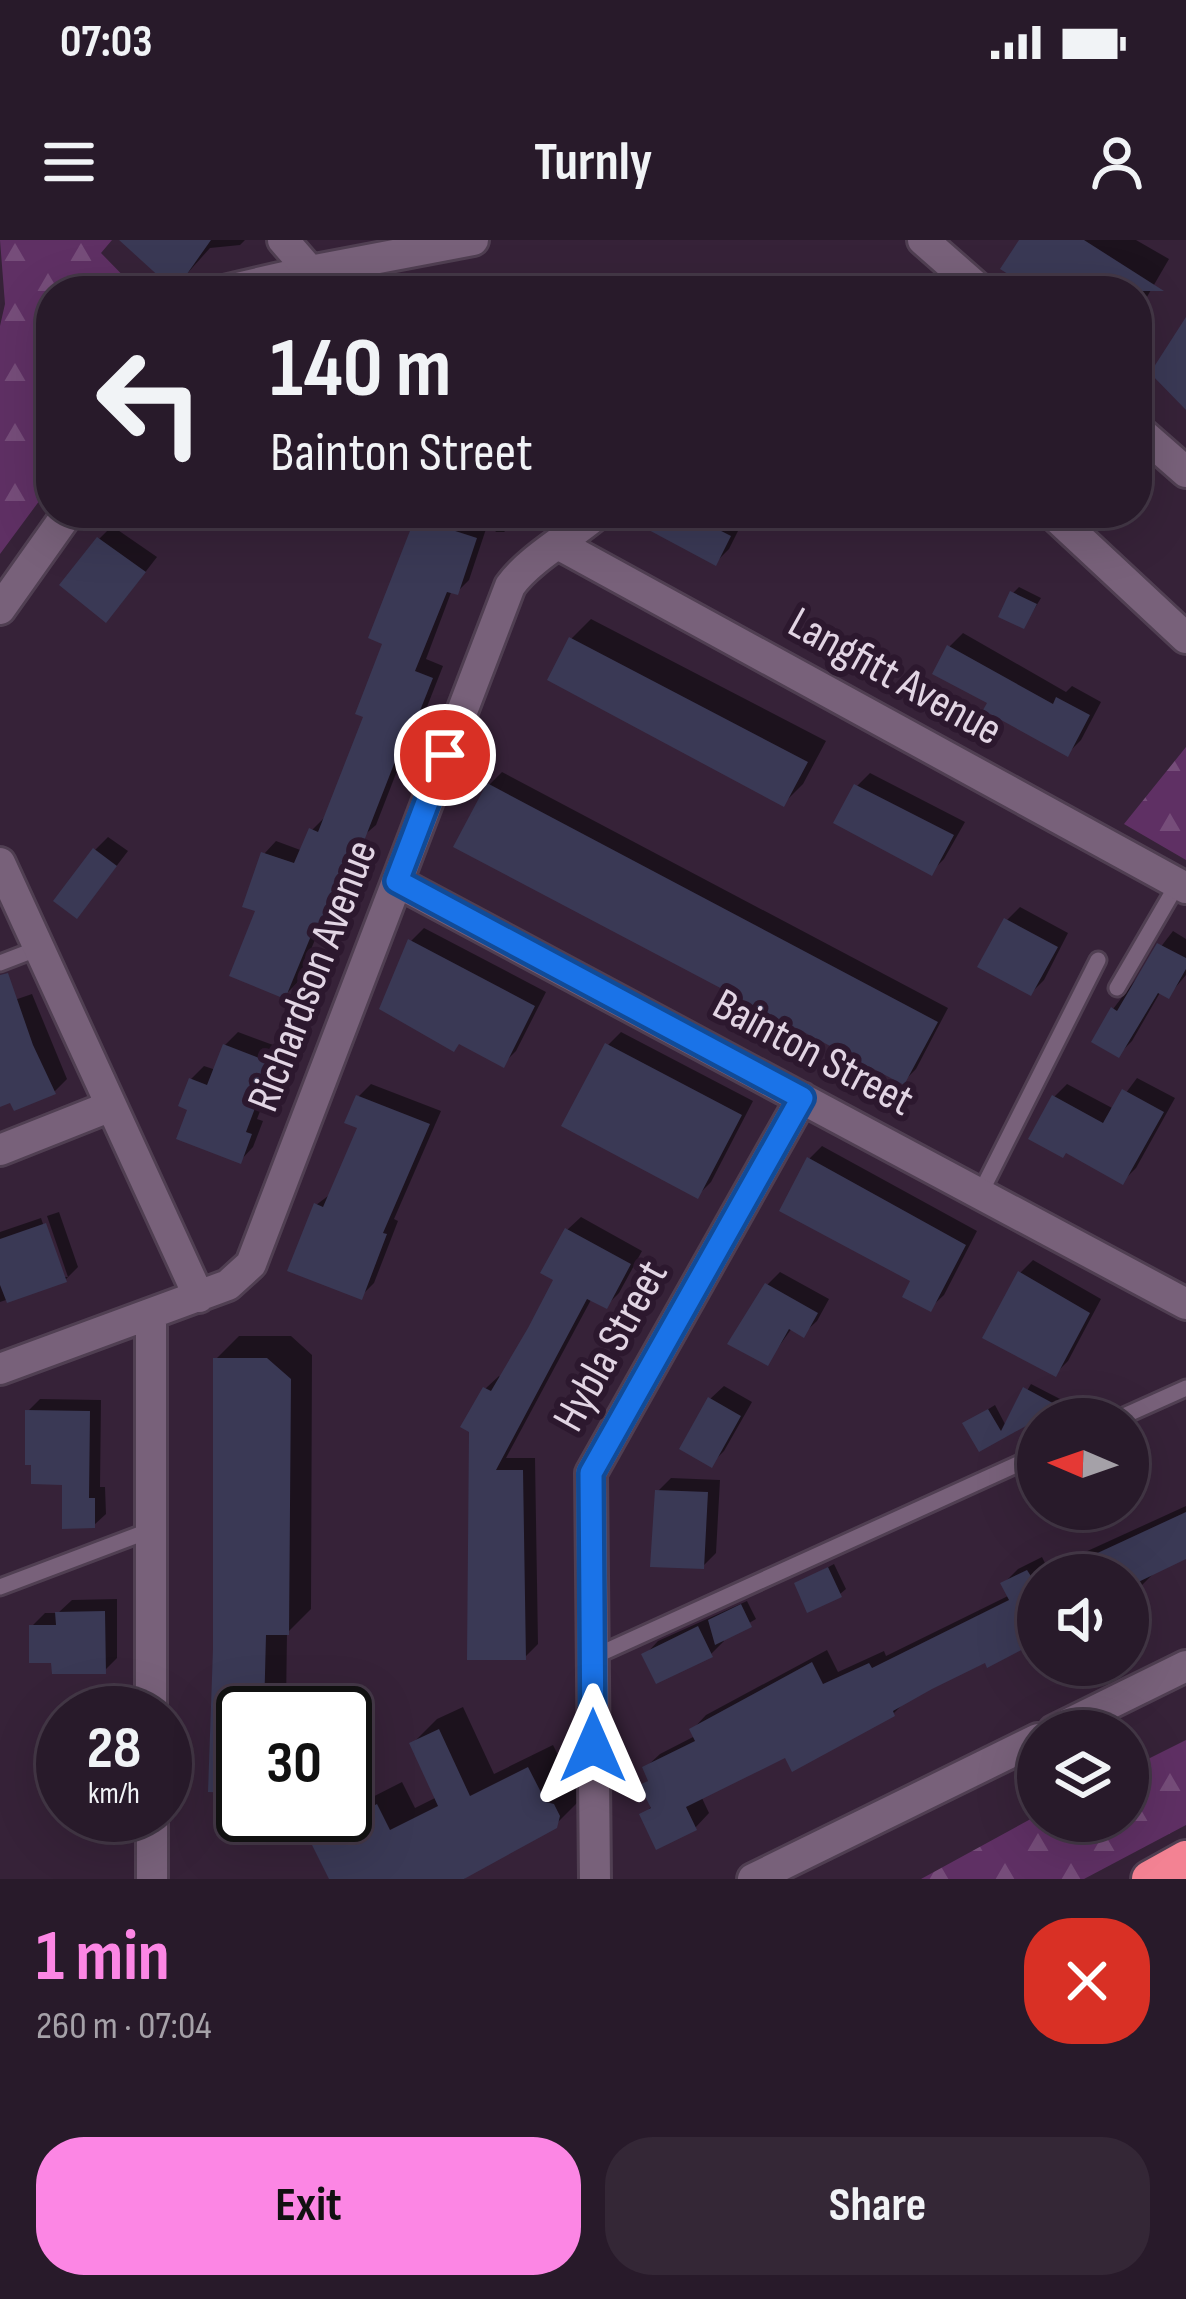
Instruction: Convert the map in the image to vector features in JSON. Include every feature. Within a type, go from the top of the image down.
[{"type":"highway","points":[[1150,1879],[1186,1859]]},
{"type":"street","points":[[283,240],[310,271]]},
{"type":"street","points":[[288,276],[472,240]]},
{"type":"street","points":[[923,240],[964,276]]},
{"type":"street","points":[[1152,442],[1186,472]]},
{"type":"street","points":[[0,609],[57,528]]},
{"type":"street","name":"Richardson Avenue","points":[[0,1370],[228,1286],[251,1264],[510,586],[522,569],[580,528]]},
{"type":"street","points":[[1068,528],[1186,638]]},
{"type":"street","name":"Langfitt Avenue","points":[[560,545],[1182,886]]},
{"type":"street","points":[[0,863],[199,1297]]},
{"type":"street","name":"Bainton Street","points":[[397,881],[1186,1304]]},
{"type":"street","name":"Hybla Street","points":[[595,1879],[591,1473],[802,1098]]},
{"type":"street","points":[[0,1150],[111,1106]]},
{"type":"street","points":[[151,1316],[152,1686]]},
{"type":"street","points":[[1097,1710],[1186,1666]]},
{"type":"street","points":[[754,1879],[1017,1749]]},
{"type":"street","points":[[152,1842],[152,1879]]},
{"type":"lane","points":[[1118,988],[1182,886]]},
{"type":"lane","points":[[0,963],[39,948]]},
{"type":"lane","points":[[980,1194],[1098,961]]},
{"type":"lane","points":[[1149,1405],[1186,1388]]},
{"type":"lane","points":[[593,1657],[1017,1465]]},
{"type":"lane","points":[[0,1587],[151,1530]]},
{"type":"green space","points":[[0,240],[112,240],[101,253],[123,276],[36,276],[36,505],[0,554],[0,326],[5,304]]},
{"type":"green space","points":[[1186,747],[1186,860],[1124,824]]},
{"type":"green space","points":[[1186,1740],[1186,1825],[1084,1879],[921,1879],[1017,1826],[1017,1842],[1149,1842],[1149,1758]]},
{"type":"building","points":[[119,240],[211,240],[186,276],[159,276]]},
{"type":"building","points":[[1019,240],[1084,240],[1140,276],[1011,276],[1000,269]]},
{"type":"building","points":[[1186,317],[1186,410],[1152,370]]},
{"type":"building","points":[[411,528],[446,528],[477,538],[458,595],[447,592],[415,671],[433,678],[400,761],[396,759],[364,841],[357,838],[322,934],[313,931],[285,999],[229,976],[255,911],[242,907],[261,852],[294,863],[309,828],[318,832],[363,717],[355,714],[382,644],[368,638]]},
{"type":"building","points":[[645,528],[715,528],[731,536],[716,566]]},
{"type":"building","points":[[97,537],[146,572],[106,623],[59,585]]},
{"type":"building","points":[[1010,591],[1037,604],[1024,629],[998,617]]},
{"type":"building","points":[[569,637],[808,762],[784,807],[547,680]]},
{"type":"building","points":[[947,645],[1053,704],[1056,697],[1090,715],[1068,757],[983,710],[987,703],[932,674]]},
{"type":"building","points":[[487,783],[938,1022],[904,1085],[453,847]]},
{"type":"building","points":[[854,784],[954,835],[932,876],[833,823]]},
{"type":"building","points":[[93,848],[117,866],[77,919],[53,901]]},
{"type":"building","points":[[1004,918],[1058,947],[1031,996],[977,967]]},
{"type":"building","points":[[408,939],[535,1006],[504,1068],[459,1044],[454,1052],[379,1009]]},
{"type":"building","points":[[1157,943],[1186,958],[1186,969],[1169,999],[1158,993],[1119,1058],[1091,1042],[1111,1007],[1117,1011]]},
{"type":"building","points":[[8,973],[56,1094],[14,1111],[10,1103],[0,1107],[0,975]]},
{"type":"building","points":[[605,1043],[742,1115],[698,1199],[561,1126]]},
{"type":"building","points":[[223,1044],[272,1063],[246,1132],[252,1134],[241,1164],[176,1139],[187,1110],[178,1106],[189,1078],[207,1085]]},
{"type":"building","points":[[1122,1089],[1164,1112],[1123,1185],[1066,1153],[1063,1158],[1028,1139],[1052,1095],[1103,1123]]},
{"type":"building","points":[[356,1095],[430,1124],[383,1233],[387,1234],[362,1300],[287,1271],[314,1203],[323,1207],[357,1128],[344,1123]]},
{"type":"building","points":[[807,1157],[966,1245],[931,1312],[902,1297],[910,1281],[779,1211]]},
{"type":"building","points":[[46,1223],[67,1282],[7,1303],[0,1285],[0,1239]]},
{"type":"building","points":[[565,1228],[631,1264],[607,1309],[587,1299],[496,1470],[523,1470],[526,1660],[467,1660],[469,1432],[460,1427],[483,1387],[491,1391],[528,1328],[553,1280],[540,1273]]},
{"type":"building","points":[[1018,1271],[1090,1313],[1056,1377],[982,1338]]},
{"type":"building","points":[[765,1283],[818,1313],[804,1338],[789,1329],[768,1366],[727,1344]]},
{"type":"building","points":[[213,1358],[267,1358],[291,1379],[289,1635],[266,1635],[265,1686],[216,1686],[216,1792],[208,1792]]},
{"type":"building","points":[[1023,1387],[1043,1398],[1018,1398]]},
{"type":"building","points":[[708,1397],[741,1416],[712,1468],[679,1449]]},
{"type":"building","points":[[1017,1399],[1017,1431],[979,1452],[962,1423],[988,1409],[1001,1431]]},
{"type":"building","points":[[25,1410],[90,1411],[89,1498],[95,1498],[95,1528],[62,1529],[62,1485],[31,1484],[31,1465],[25,1465]]},
{"type":"building","points":[[655,1490],[708,1492],[704,1569],[650,1567]]},
{"type":"building","points":[[1186,1512],[1186,1559],[1149,1577],[1149,1554],[1095,1554],[1149,1530]]},
{"type":"building","points":[[828,1567],[842,1597],[807,1613],[794,1583]]},
{"type":"building","points":[[1017,1575],[1017,1652],[932,1689],[893,1711],[895,1716],[792,1772],[785,1758],[686,1807],[697,1830],[656,1850],[639,1814],[651,1808],[639,1785],[648,1781],[642,1767],[695,1741],[689,1729],[812,1662],[823,1684],[869,1663],[872,1668],[1009,1600],[1000,1583]]},
{"type":"building","points":[[741,1604],[752,1627],[715,1645],[708,1620]]},
{"type":"building","points":[[105,1611],[106,1674],[52,1674],[51,1663],[29,1663],[29,1625],[56,1625],[55,1612]]},
{"type":"building","points":[[698,1626],[713,1657],[656,1684],[641,1654]]},
{"type":"building","points":[[439,1729],[470,1796],[528,1767],[546,1802],[554,1804],[560,1816],[557,1828],[464,1879],[329,1879],[310,1842],[372,1842],[372,1807],[377,1804],[390,1830],[438,1806],[409,1743]]},
{"type":"route","points":[[445,755],[397,881],[802,1098],[591,1473],[593,1746]]}]
